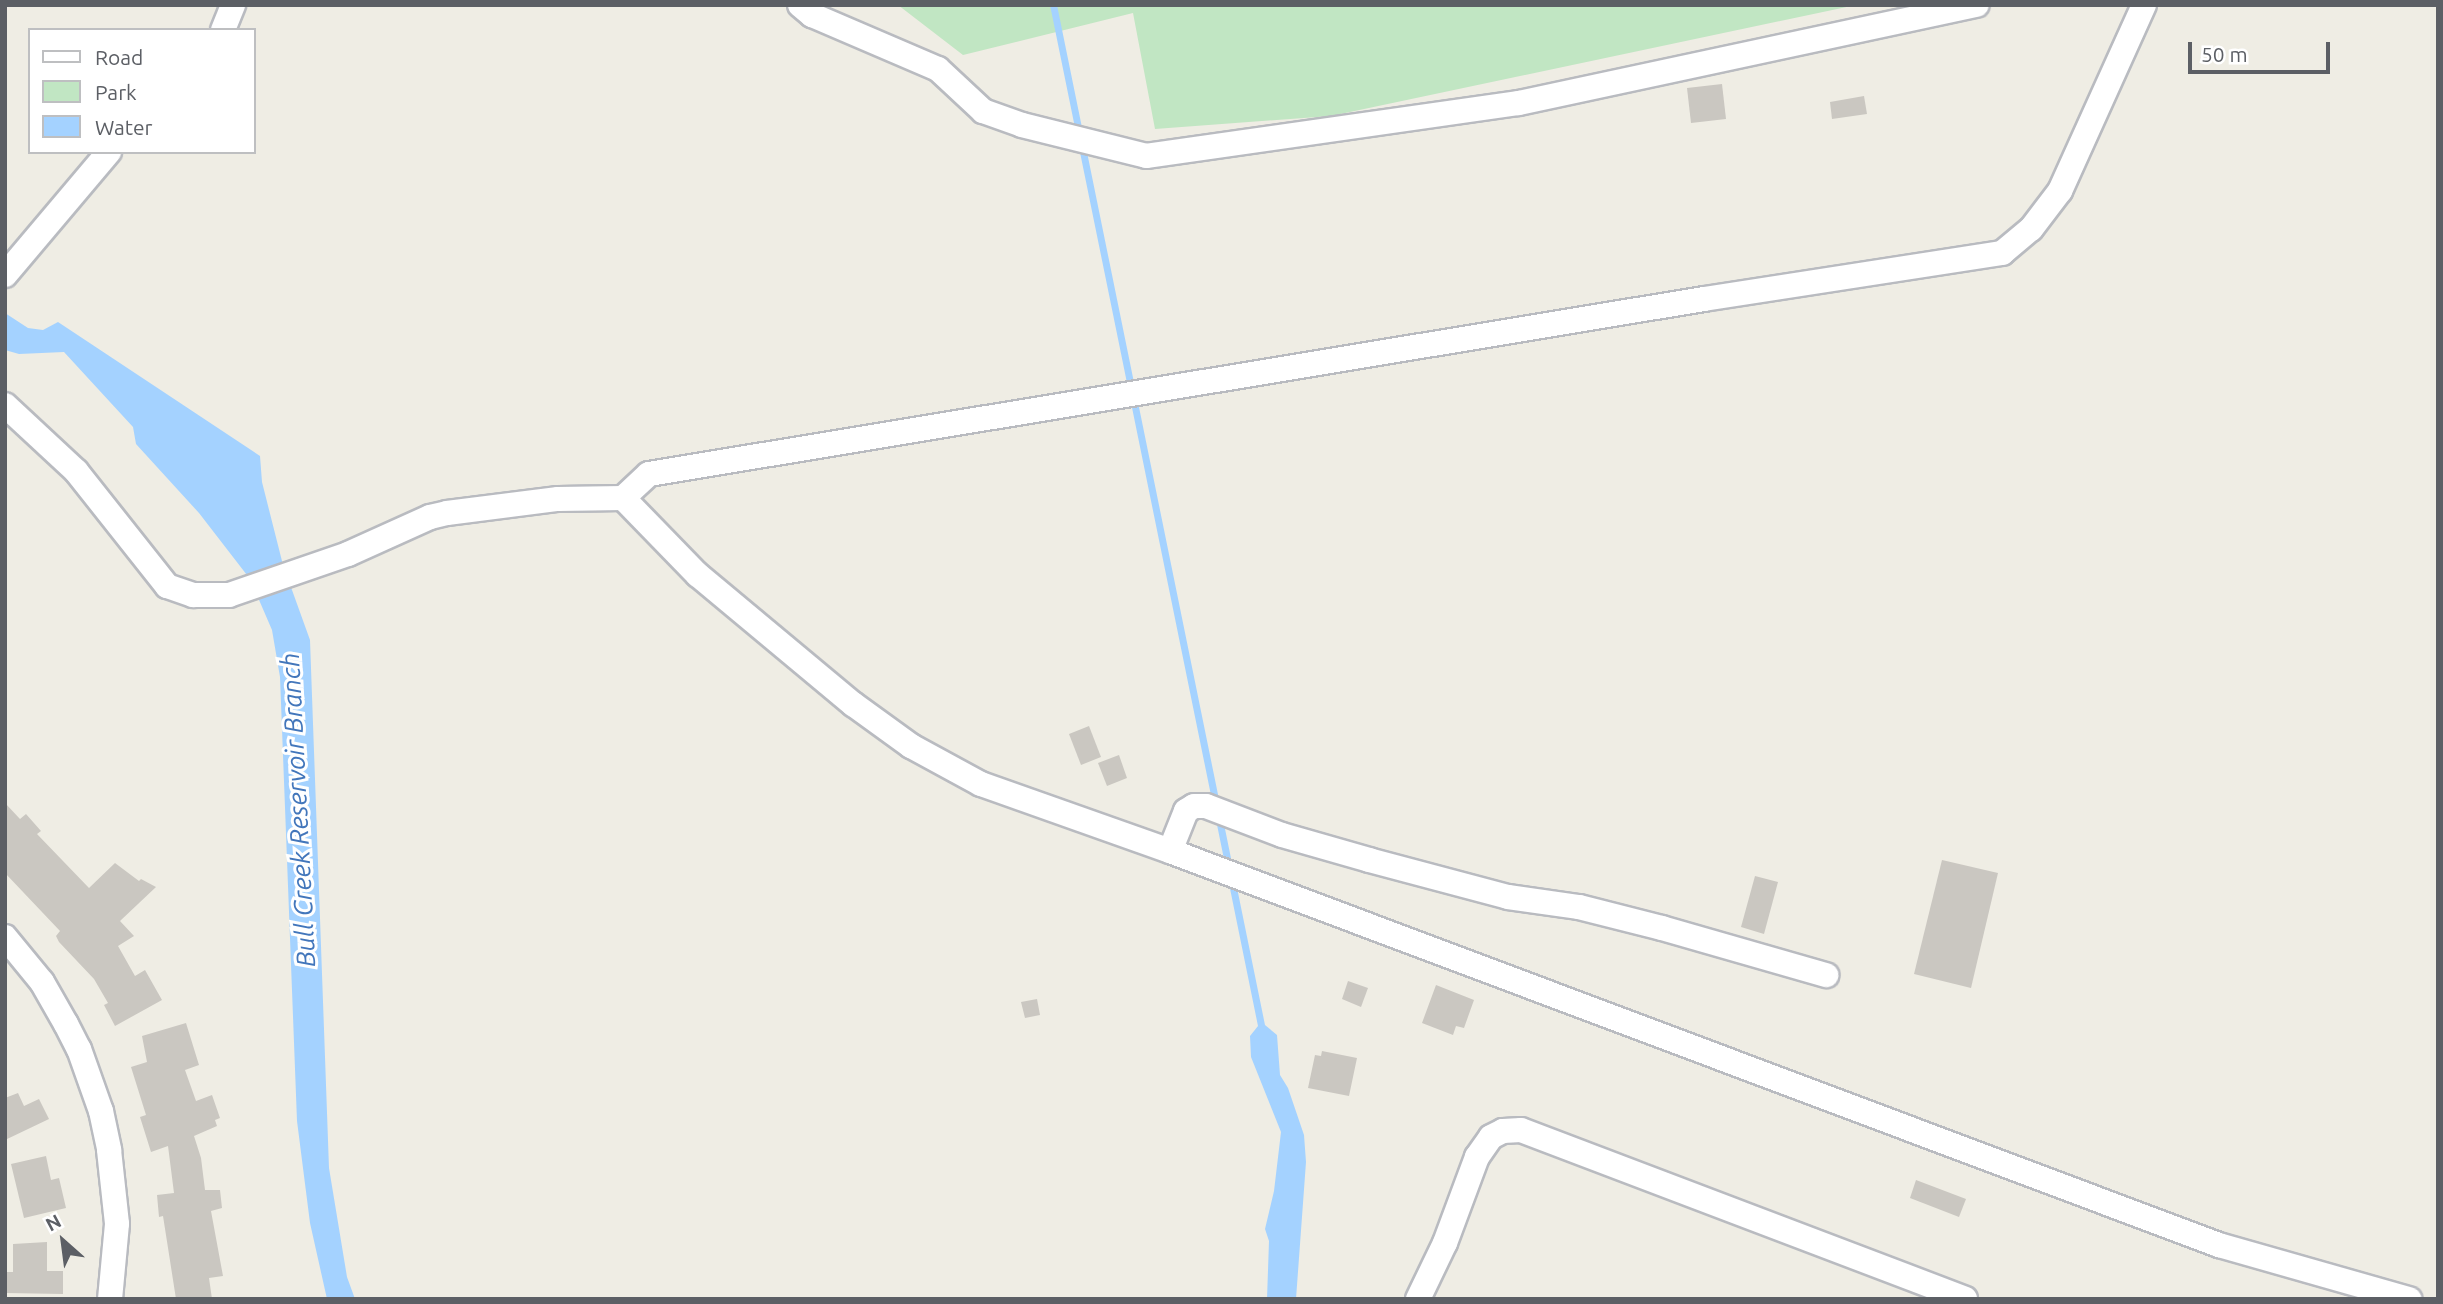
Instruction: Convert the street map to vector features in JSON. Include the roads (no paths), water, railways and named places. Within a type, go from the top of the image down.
[{"type":"street","points":[[224,28],[233,5]]},
{"type":"street","points":[[800,5],[812,15],[937,69],[983,111],[1022,125],[1146,156],[1519,103],[1977,5]]},
{"type":"street","points":[[5,405],[76,471],[167,586],[193,595],[229,595],[358,550],[430,517],[558,499],[623,498],[649,474],[1704,299],[2002,253],[2031,229],[2060,191],[2144,5]]},
{"type":"street","points":[[5,275],[107,154]]},
{"type":"street","points":[[623,498],[698,575],[853,704],[911,746],[981,784],[1170,850],[2219,1245],[2409,1299]]},
{"type":"street","points":[[1170,850],[1186,811],[1194,806],[1206,806],[1282,835],[1368,860],[1508,897],[1601,913],[1826,975]]},
{"type":"street","points":[[5,937],[42,982],[66,1024],[79,1049],[101,1111],[109,1150],[117,1224],[110,1299]]},
{"type":"street","points":[[1418,1299],[1445,1243],[1477,1157],[1491,1137],[1503,1131],[1521,1130],[1965,1299]]},
{"type":"water","points":[[1050,5],[1057,5],[1265,1025],[1277,1035],[1280,1075],[1288,1088],[1304,1135],[1306,1162],[1296,1299],[1267,1299],[1269,1241],[1265,1229],[1274,1191],[1281,1132],[1251,1057],[1250,1036],[1258,1026]]},
{"type":"water","name":"Bull Creek Reservoir Branch","points":[[5,313],[28,328],[43,330],[58,322],[260,456],[262,482],[283,565],[310,640],[329,1168],[347,1277],[355,1299],[327,1299],[310,1223],[297,1121],[280,677],[272,630],[250,579],[199,513],[136,444],[133,427],[64,352],[19,354],[5,350]]}]
